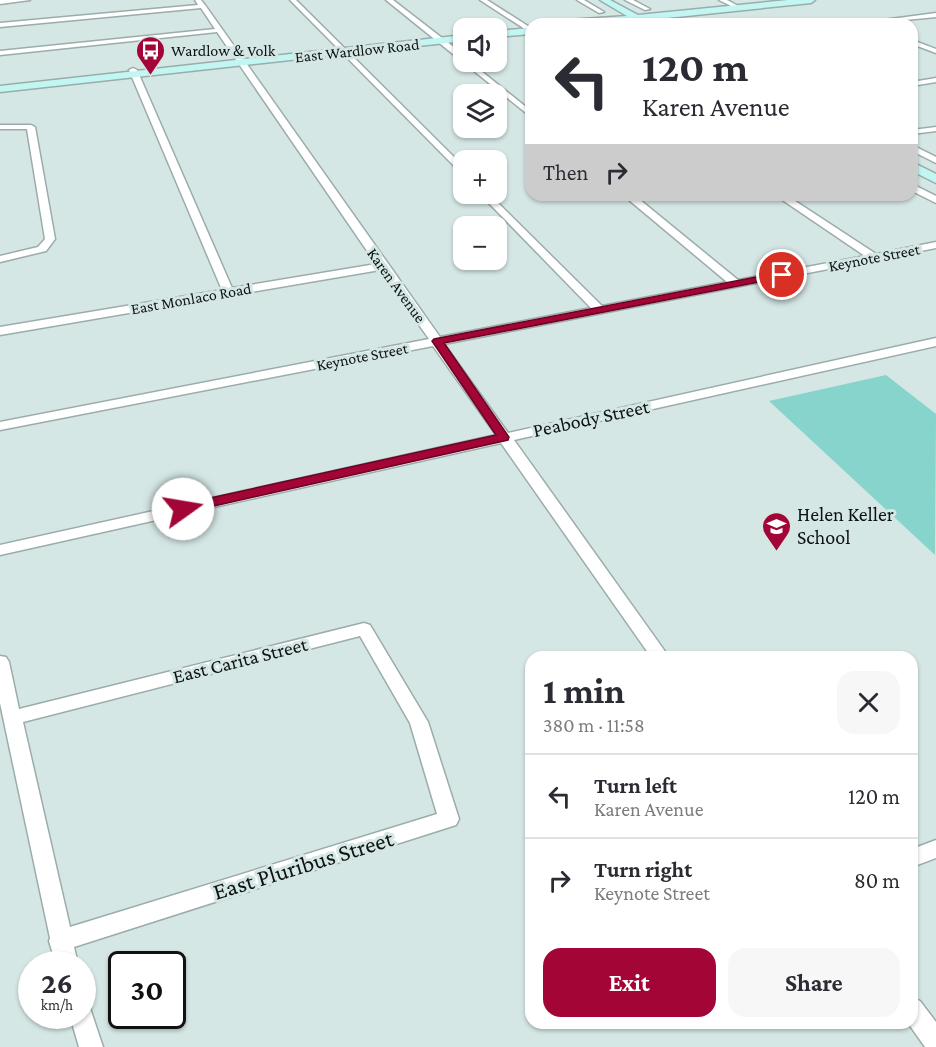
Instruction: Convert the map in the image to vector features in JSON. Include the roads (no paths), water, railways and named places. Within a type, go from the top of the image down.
[{"type":"main road","points":[[604,0],[637,17]]},
{"type":"main road","points":[[629,18],[771,0]]},
{"type":"main road","points":[[735,6],[811,0]]},
{"type":"main road","points":[[507,31],[525,29]]},
{"type":"main road","name":"East Wardlow Road","points":[[0,89],[453,37]]},
{"type":"main road","name":"East Wardlow Road","points":[[0,84],[134,72]]},
{"type":"main road","points":[[918,169],[936,179]]},
{"type":"street","points":[[0,2],[27,0]]},
{"type":"street","points":[[293,0],[453,162]]},
{"type":"street","points":[[389,0],[453,51]]},
{"type":"street","points":[[483,0],[525,26]]},
{"type":"street","points":[[580,0],[601,12]]},
{"type":"street","points":[[628,0],[646,9]]},
{"type":"street","points":[[722,0],[735,6]]},
{"type":"street","points":[[0,25],[201,3]]},
{"type":"street","name":"Karen Avenue","points":[[201,3],[383,266],[656,651]]},
{"type":"street","points":[[913,18],[936,15]]},
{"type":"street","points":[[0,53],[220,30]]},
{"type":"street","points":[[918,44],[936,51]]},
{"type":"street","points":[[134,72],[228,292]]},
{"type":"street","points":[[479,72],[525,110]]},
{"type":"street","points":[[918,83],[936,80]]},
{"type":"street","points":[[0,127],[31,127],[50,239],[42,249],[0,259]]},
{"type":"street","points":[[918,131],[936,129]]},
{"type":"street","points":[[918,150],[936,160]]},
{"type":"street","points":[[918,190],[936,200]]},
{"type":"street","points":[[635,201],[736,284]]},
{"type":"street","points":[[789,201],[874,257]]},
{"type":"street","points":[[494,204],[599,310]]},
{"type":"street","name":"Keynote Street","points":[[0,426],[936,245]]},
{"type":"street","name":"East Monlaco Road","points":[[0,331],[383,266]]},
{"type":"street","name":"Peabody Street","points":[[0,549],[936,342]]},
{"type":"street","name":"East Carita Street","points":[[12,718],[364,629],[419,722]]},
{"type":"street","points":[[0,662],[63,951]]},
{"type":"street","name":"East Pluribus Street","points":[[60,941],[449,819],[419,722]]},
{"type":"street","points":[[918,856],[936,849]]},
{"type":"street","points":[[918,1017],[936,1042]]},
{"type":"street","points":[[86,1029],[91,1047]]},
{"type":"place","name":"Wardlow & Volk","points":[[150,76]]},
{"type":"place","name":"Helen Keller School","points":[[776,552]]}]
